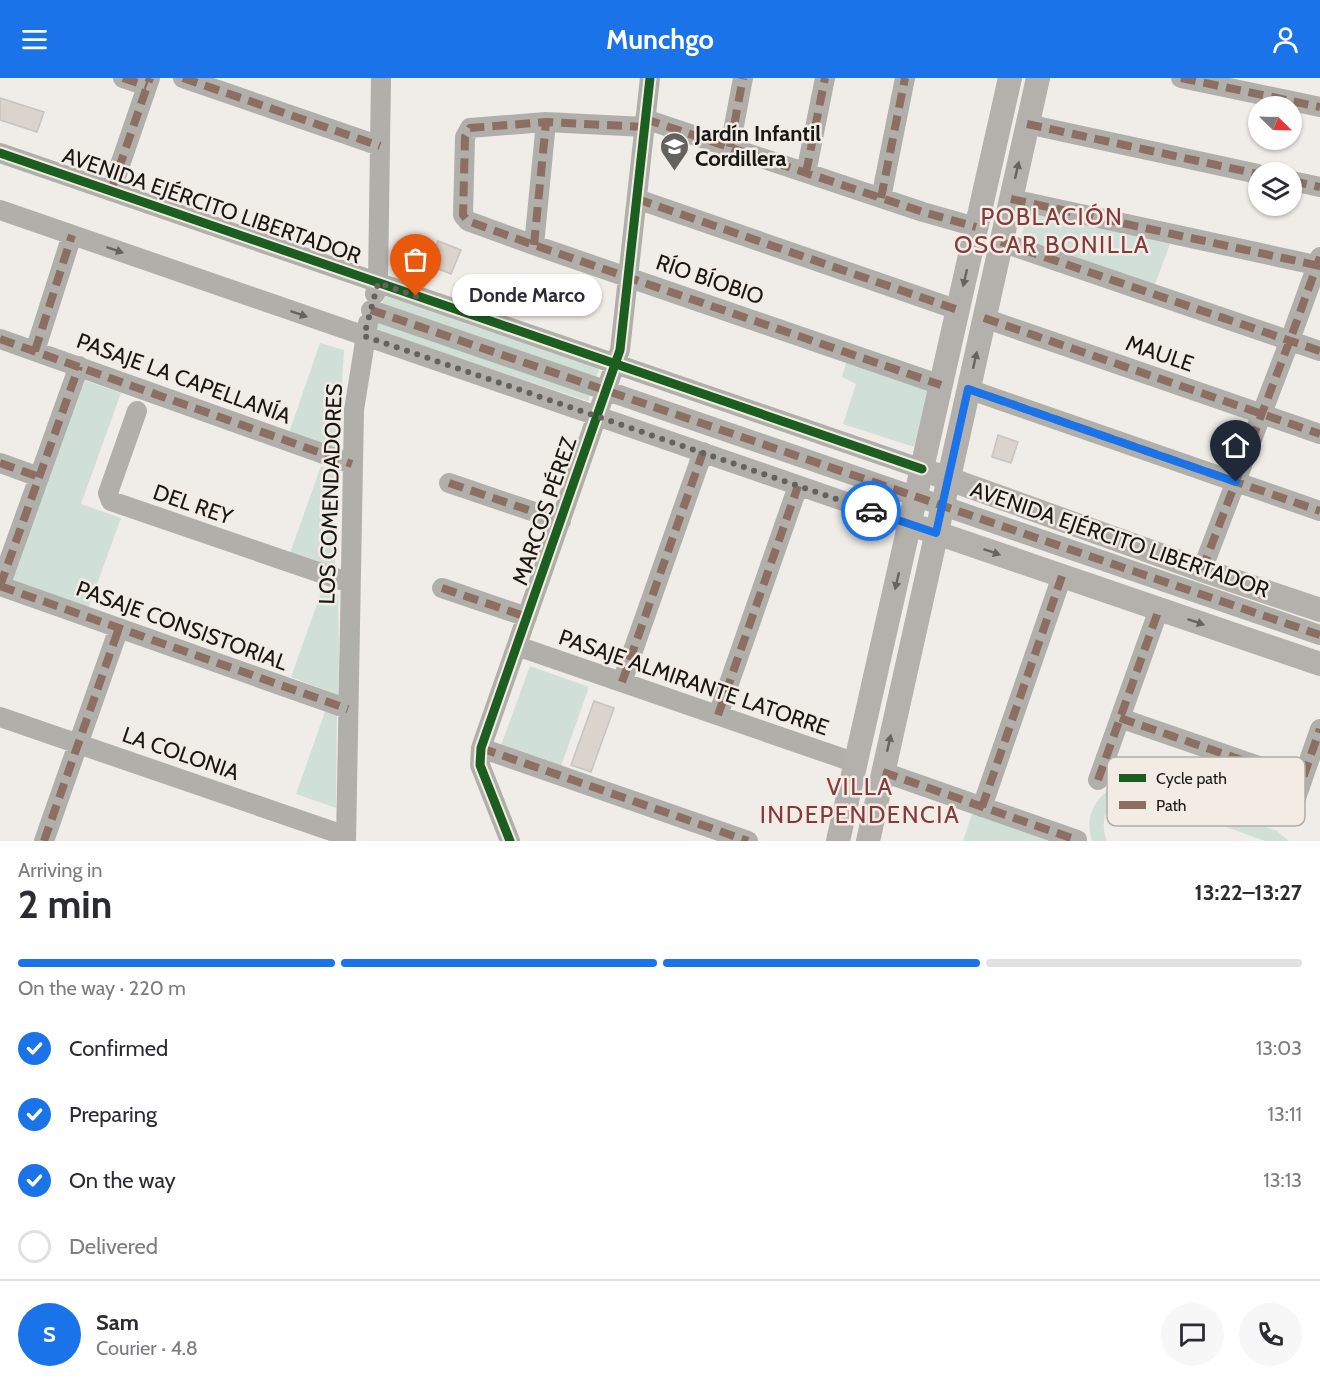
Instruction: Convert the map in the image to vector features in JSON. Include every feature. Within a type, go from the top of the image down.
[{"type":"main road","points":[[838,841],[1010,78]]},
{"type":"main road","points":[[873,839],[883,772],[1038,78]]},
{"type":"main road","name":"AVENIDA EJÉRCITO LIBERTADOR","points":[[922,469],[1320,610]]},
{"type":"main road","points":[[910,524],[1320,664]]},
{"type":"street","points":[[111,191],[148,82],[123,78]]},
{"type":"street","points":[[183,78],[380,146]]},
{"type":"street","name":"LOS COMENDADORES","points":[[346,838],[354,410],[364,336],[378,283],[381,78]]},
{"type":"street","name":"MARCOS PÉREZ","points":[[510,841],[480,765],[481,748],[598,416],[621,344],[650,78]]},
{"type":"street","points":[[730,147],[743,78]]},
{"type":"street","points":[[806,173],[825,78]]},
{"type":"street","points":[[881,198],[905,78]]},
{"type":"street","points":[[1181,78],[1320,107]]},
{"type":"street","points":[[534,245],[546,122],[645,123],[730,147],[881,198],[976,226]]},
{"type":"street","name":"RÍO BÍOBIO","points":[[546,122],[474,128],[467,131],[464,218],[534,245],[941,385]]},
{"type":"street","points":[[1027,124],[1248,172]]},
{"type":"street","name":"AVENIDA EJÉRCITO LIBERTADOR","points":[[0,153],[922,469]]},
{"type":"street","points":[[1302,184],[1320,188]]},
{"type":"street","points":[[637,199],[958,310]]},
{"type":"street","points":[[1011,199],[1319,263],[1202,570]]},
{"type":"street","points":[[0,210],[910,524]]},
{"type":"street","points":[[35,351],[72,235]]},
{"type":"street","points":[[1001,242],[1320,351]]},
{"type":"street","points":[[371,310],[1320,634]]},
{"type":"street","name":"MAULE","points":[[984,318],[1320,434]]},
{"type":"street","name":"PASAJE LA CAPELLANÍA","points":[[0,339],[352,464]]},
{"type":"street","points":[[0,586],[79,366]]},
{"type":"street","points":[[968,389],[1320,511]]},
{"type":"street","name":"DEL REY","points":[[137,411],[108,493],[111,501],[350,583]]},
{"type":"street","points":[[622,682],[703,453]]},
{"type":"street","points":[[0,463],[39,477]]},
{"type":"street","points":[[449,483],[561,521]]},
{"type":"street","points":[[718,716],[798,486]]},
{"type":"street","points":[[982,807],[1062,576]]},
{"type":"street","name":"PASAJE CONSISTORIAL","points":[[0,586],[348,709]]},
{"type":"street","points":[[442,588],[527,617]]},
{"type":"street","points":[[1098,780],[1159,609]]},
{"type":"street","points":[[44,841],[119,628]]},
{"type":"street","name":"PASAJE ALMIRANTE LATORRE","points":[[517,646],[856,763]]},
{"type":"street","name":"LA COLONIA","points":[[0,717],[346,838]]},
{"type":"street","points":[[1120,718],[1217,757]]},
{"type":"street","points":[[1305,773],[1320,729]]},
{"type":"street","points":[[481,748],[748,841]]},
{"type":"street","points":[[883,772],[1077,840]]},
{"type":"shaded area","points":[[1028,211],[1170,244],[1154,287],[1021,239]]},
{"type":"shaded area","points":[[385,296],[393,296],[600,367],[588,401],[378,332],[375,325]]},
{"type":"shaded area","points":[[320,343],[344,350],[338,450],[289,433]]},
{"type":"shaded area","points":[[847,360],[931,389],[914,447],[843,424],[856,384],[842,377]]},
{"type":"shaded area","points":[[78,378],[121,393],[81,504],[121,518],[88,609],[5,579]]},
{"type":"shaded area","points":[[321,466],[335,471],[335,569],[290,553]]},
{"type":"shaded area","points":[[322,590],[338,594],[340,696],[291,677]]},
{"type":"shaded area","points":[[530,666],[589,687],[560,769],[500,748]]},
{"type":"shaded area","points":[[326,709],[337,713],[336,808],[296,794]]},
{"type":"shaded area","points":[[1107,792],[1104,832],[1107,841],[1092,841],[1090,820],[1092,810]]},
{"type":"shaded area","points":[[973,811],[1059,841],[963,841]]},
{"type":"shaded area","points":[[1223,826],[1263,826],[1277,831],[1289,841],[1265,841]]},
{"type":"building","points":[[0,98],[44,112],[37,132],[0,120]]},
{"type":"building","points":[[438,241],[461,250],[451,274],[429,265]]},
{"type":"building","points":[[998,435],[1018,442],[1011,463],[992,457]]},
{"type":"building","points":[[594,701],[614,708],[591,772],[571,765]]},
{"type":"marked path","points":[[123,78],[147,86]]},
{"type":"marked path","points":[[111,191],[150,78]]},
{"type":"marked path","points":[[183,78],[380,146]]},
{"type":"marked path","points":[[730,147],[743,78]]},
{"type":"marked path","points":[[806,173],[825,78]]},
{"type":"marked path","points":[[881,198],[905,78]]},
{"type":"marked path","points":[[1181,78],[1320,107]]},
{"type":"marked path","points":[[645,119],[923,212],[976,227]]},
{"type":"marked path","points":[[645,127],[546,122],[470,128],[465,137],[463,215],[468,221],[534,245],[941,385]]},
{"type":"marked path","points":[[534,245],[546,122]]},
{"type":"marked path","points":[[1027,124],[1248,172]]},
{"type":"marked path","points":[[1302,183],[1320,187]]},
{"type":"marked path","points":[[637,199],[958,310]]},
{"type":"marked path","points":[[1011,199],[1320,266]]},
{"type":"marked path","points":[[35,351],[72,235]]},
{"type":"marked path","points":[[1001,242],[1320,351]]},
{"type":"marked path","points":[[1202,570],[1320,257]]},
{"type":"marked path","points":[[371,310],[1320,635]]},
{"type":"marked path","points":[[984,318],[1320,434]]},
{"type":"marked path","points":[[0,339],[352,464]]},
{"type":"marked path","points":[[0,586],[79,366]]},
{"type":"marked path","points":[[968,389],[1320,511]]},
{"type":"marked path","points":[[622,682],[703,452]]},
{"type":"marked path","points":[[0,463],[39,477]]},
{"type":"marked path","points":[[449,483],[561,521]]},
{"type":"marked path","points":[[718,715],[798,486]]},
{"type":"marked path","points":[[982,807],[1062,576]]},
{"type":"marked path","points":[[0,586],[348,709]]},
{"type":"marked path","points":[[442,588],[527,617]]},
{"type":"marked path","points":[[1098,780],[1159,609]]},
{"type":"marked path","points":[[44,841],[119,628]]},
{"type":"marked path","points":[[1120,718],[1233,757]]},
{"type":"marked path","points":[[1305,772],[1320,729]]},
{"type":"marked path","points":[[481,748],[748,841]]},
{"type":"marked path","points":[[883,772],[1077,841]]},
{"type":"cycle path","points":[[510,841],[480,765],[481,748],[620,350],[650,78]]},
{"type":"cycle path","points":[[0,153],[922,469]]},
{"type":"way so far","points":[[416,296],[378,283],[364,336],[871,511]]},
{"type":"place","name":"Jardín Infantil Cordillera","points":[[674,172]]},
{"type":"place","name":"Donde Marco","points":[[416,296]]},
{"type":"district","name":"POBLACIÓN OSCAR BONILLA","points":[[1052,231]]},
{"type":"district","name":"VILLA INDEPENDENCIA","points":[[860,801]]},
{"type":"route","points":[[871,511],[936,533],[968,389],[1236,482]]}]
